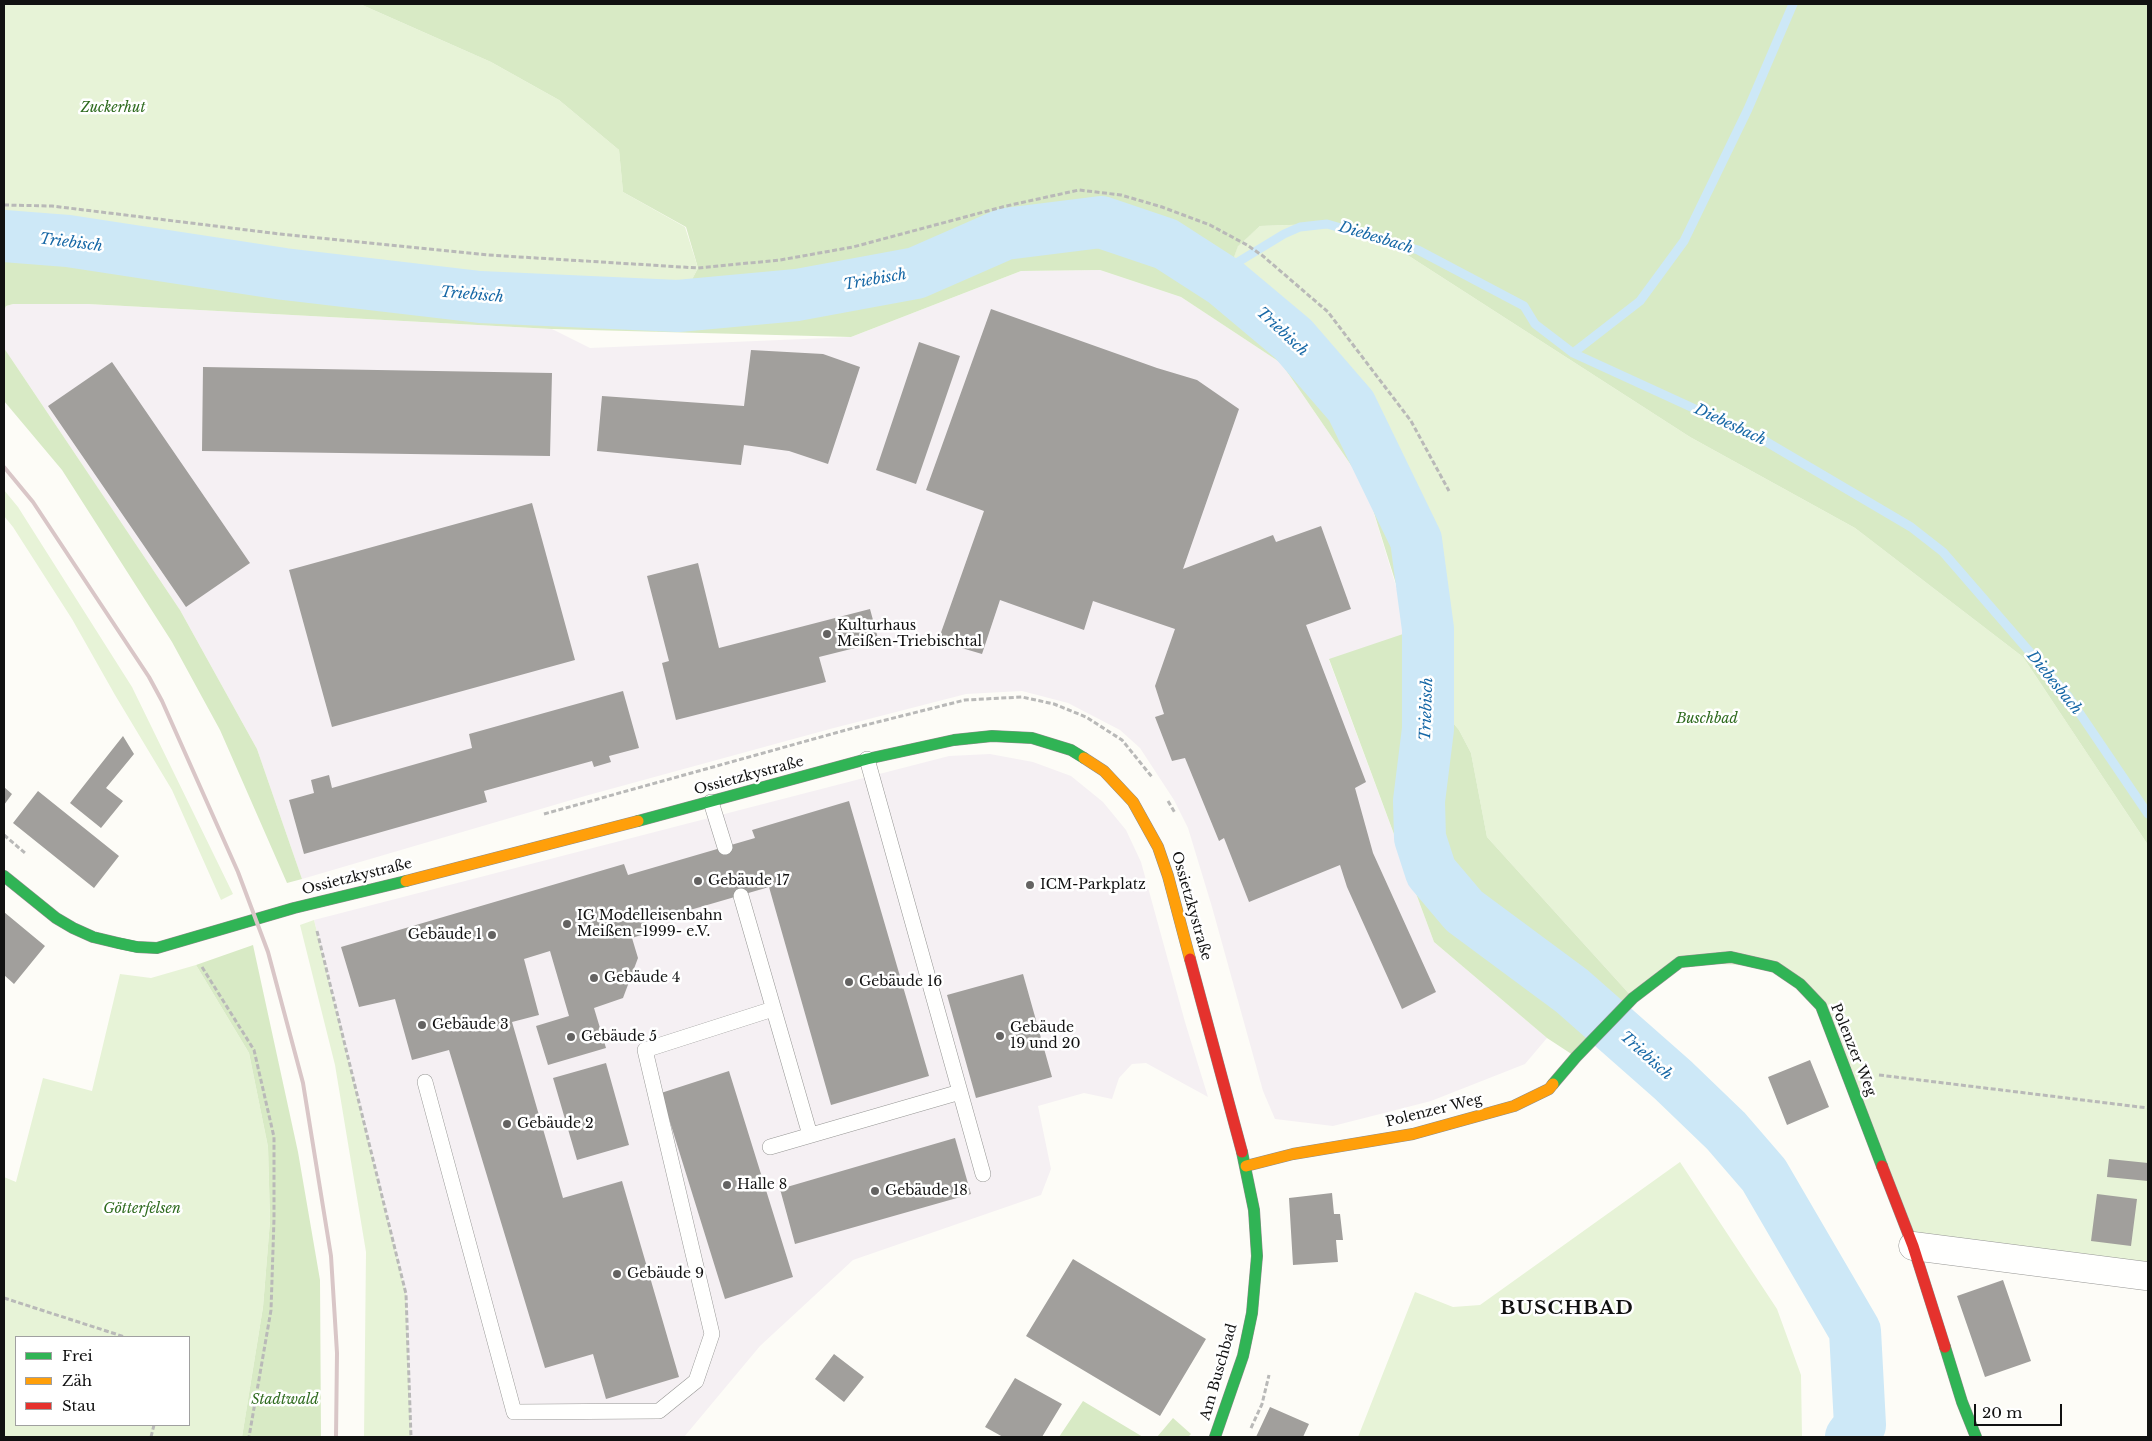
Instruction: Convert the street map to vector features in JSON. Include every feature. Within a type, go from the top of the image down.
[{"type":"main road","name":"Ossietzkystraße","points":[[4,876],[56,918],[94,937],[137,947],[157,948],[310,904],[551,845],[867,759],[954,740],[992,736],[1032,738],[1071,750],[1104,771],[1133,802],[1158,847],[1166,869],[1246,1166]]},
{"type":"main road","name":"Polenzer Weg","points":[[1246,1166],[1293,1154],[1413,1134],[1514,1106],[1549,1089],[1576,1057],[1633,998],[1680,962],[1730,956],[1775,967],[1800,984],[1821,1006],[1913,1246],[1962,1402],[1976,1437]]},
{"type":"main road","name":"Am Buschbad","points":[[1215,1437],[1243,1356],[1252,1313],[1257,1256],[1254,1210],[1246,1166]]},
{"type":"street","points":[[1913,1246],[2146,1276]]},
{"type":"lane","points":[[867,759],[982,1174]]},
{"type":"lane","points":[[711,802],[725,847]]},
{"type":"lane","points":[[741,896],[810,1135]]},
{"type":"lane","points":[[425,1082],[514,1412],[659,1411],[696,1381],[712,1334],[645,1050],[774,1009]]},
{"type":"lane","points":[[770,1147],[960,1092]]},
{"type":"path","points":[[4,205],[52,206],[280,234],[488,255],[698,268],[780,260],[853,247],[1006,206],[1079,190],[1121,194],[1162,207],[1210,226],[1247,245],[1264,256],[1328,312],[1411,421],[1449,490]]},
{"type":"path","points":[[542,815],[846,730],[955,703],[1022,697],[1054,704],[1086,717],[1122,740],[1157,785]]},
{"type":"path","points":[[1168,800],[1176,817]]},
{"type":"path","points":[[4,835],[32,858]]},
{"type":"path","points":[[310,904],[406,1294],[411,1437]]},
{"type":"path","points":[[186,941],[254,1050],[274,1137],[271,1310],[249,1437]]},
{"type":"path","points":[[1846,1071],[2148,1108]]},
{"type":"path","points":[[4,1298],[122,1336]]},
{"type":"path","points":[[1250,1429],[1262,1404],[1270,1370]]},
{"type":"shaded area","points":[[1100,270],[1181,297],[1281,363],[1366,487],[1405,616],[1428,629],[1329,660],[1434,942],[1547,1038],[1525,1064],[1431,1101],[1333,1126],[1275,1119],[1263,1091],[1188,828],[1174,800],[1140,748],[1120,730],[1068,703],[1022,691],[966,694],[830,729],[585,796],[302,879],[257,749],[180,610],[4,348],[4,311],[6,306],[13,304],[88,304],[552,329],[590,348],[851,337],[1021,271]]},
{"type":"shaded area","points":[[990,754],[1033,762],[1071,776],[1103,802],[1126,830],[1141,862],[1185,1022],[1208,1097],[1146,1063],[1132,1064],[1119,1078],[1112,1099],[1084,1093],[1038,1106],[1051,1169],[1041,1195],[853,1260],[760,1346],[684,1437],[411,1437],[406,1294],[314,920],[949,756]]},
{"type":"green space","name":"Zuckerhut","points":[[4,4],[360,4],[491,62],[559,100],[619,150],[623,192],[685,227],[698,268],[678,306],[480,297],[284,274],[68,241],[4,236]]},
{"type":"green space","points":[[360,4],[2148,4],[2148,845],[2023,657],[1855,528],[1690,437],[1395,247],[1318,224],[1260,226],[1238,246],[1225,282],[1293,339],[1351,406],[1416,540],[1428,629],[1429,694],[1459,730],[1471,753],[1487,837],[1633,998],[1576,1057],[1547,1038],[1434,942],[1329,659],[1406,633],[1406,616],[1366,487],[1281,363],[1181,297],[1100,270],[1021,271],[851,337],[552,329],[88,304],[13,304],[6,306],[4,311],[4,236],[68,241],[284,274],[480,297],[678,306],[698,268],[686,227],[623,192],[619,150],[559,100],[491,62]]},
{"type":"green space","name":"Buschbad","points":[[1318,224],[1395,247],[1690,437],[1855,528],[2023,657],[2148,845],[2148,1276],[1913,1246],[1821,1007],[1775,967],[1680,962],[1633,998],[1487,837],[1471,753],[1459,730],[1429,694],[1428,629],[1416,540],[1225,282],[1238,245],[1260,226]]},
{"type":"green space","points":[[4,348],[180,610],[257,749],[302,879],[287,883],[220,730],[172,642],[62,470],[4,401]]},
{"type":"green space","points":[[4,490],[18,507],[132,687],[233,894],[221,900],[172,790],[72,619],[4,516]]},
{"type":"green space","points":[[314,920],[406,1294],[411,1437],[364,1437],[366,1252],[335,1065],[300,925]]},
{"type":"green space","name":"Stadtwald","points":[[253,945],[298,1152],[320,1280],[321,1437],[242,1437],[263,1307],[270,1221],[268,1147],[249,1053],[196,965]]},
{"type":"green space","name":"Götterfelsen","points":[[196,965],[249,1053],[268,1147],[270,1221],[263,1307],[242,1437],[4,1437],[4,1177],[16,1182],[43,1078],[92,1091],[120,974],[151,978]]},
{"type":"green space","name":"Buschbad","points":[[1680,1162],[1777,1309],[1801,1375],[1802,1437],[1358,1437],[1415,1292],[1453,1307],[1480,1305]]},
{"type":"green space","points":[[1083,1401],[1143,1437],[1059,1437]]},
{"type":"green space","points":[[1173,1418],[1191,1434],[1188,1437],[1157,1437]]},
{"type":"building","points":[[991,309],[1157,368],[1197,380],[1239,409],[1183,569],[1273,535],[1276,542],[1321,526],[1351,609],[1306,625],[1366,782],[1355,788],[1373,853],[1436,992],[1402,1009],[1347,887],[1340,865],[1249,902],[1224,838],[1219,841],[1185,758],[1172,761],[1155,717],[1164,714],[1155,686],[1175,629],[1093,601],[1084,630],[1000,600],[982,654],[938,641],[984,511],[926,490]]},
{"type":"building","points":[[919,342],[960,356],[916,484],[876,470]]},
{"type":"building","points":[[751,350],[823,354],[860,367],[828,464],[789,451],[744,445],[741,465],[597,451],[602,396],[744,406]]},
{"type":"building","points":[[112,362],[250,563],[186,607],[48,406]]},
{"type":"building","points":[[203,367],[552,373],[550,456],[202,451]]},
{"type":"building","points":[[532,503],[575,660],[332,727],[289,570]]},
{"type":"building","name":"Kulturhaus Meißen-Triebischtal","points":[[698,563],[719,648],[870,609],[879,642],[819,657],[826,682],[676,720],[662,663],[669,661],[647,576]]},
{"type":"building","points":[[623,691],[639,748],[609,756],[611,762],[594,767],[592,761],[484,791],[487,802],[304,854],[289,800],[314,793],[311,780],[329,775],[332,788],[472,748],[469,734]]},
{"type":"building","points":[[123,736],[134,754],[106,788],[123,801],[101,828],[70,803]]},
{"type":"building","points":[[4,787],[12,794],[4,805]]},
{"type":"building","points":[[38,791],[119,856],[94,888],[13,823]]},
{"type":"building","points":[[849,801],[929,1076],[831,1105],[769,887],[642,924],[644,934],[632,938],[638,958],[623,998],[594,1008],[606,1048],[548,1065],[536,1026],[569,1016],[550,951],[524,959],[539,1015],[512,1022],[563,1198],[622,1181],[679,1377],[606,1399],[593,1354],[545,1368],[449,1050],[412,1060],[395,999],[359,1007],[341,947],[624,864],[628,875],[755,838],[752,830]]},
{"type":"building","points":[[4,912],[45,946],[14,984],[4,975]]},
{"type":"building","name":"Gebäude 19 und 20","points":[[1023,974],[1052,1077],[976,1098],[947,995]]},
{"type":"building","points":[[1810,1060],[1829,1107],[1787,1125],[1768,1077]]},
{"type":"building","points":[[606,1063],[629,1145],[577,1160],[553,1078]]},
{"type":"building","name":"Halle 8","points":[[729,1071],[793,1277],[725,1299],[661,1093]]},
{"type":"building","name":"Gebäude 18","points":[[955,1138],[971,1194],[795,1244],[780,1189]]},
{"type":"building","points":[[2109,1159],[2148,1163],[2148,1181],[2107,1177]]},
{"type":"building","points":[[1332,1193],[1334,1214],[1340,1214],[1343,1240],[1336,1240],[1338,1262],[1293,1265],[1289,1198]]},
{"type":"building","points":[[2097,1194],[2137,1199],[2131,1246],[2091,1241]]},
{"type":"building","points":[[1073,1259],[1206,1339],[1160,1416],[1026,1336]]},
{"type":"building","points":[[2003,1280],[2031,1361],[1985,1377],[1957,1296]]},
{"type":"building","points":[[834,1354],[864,1377],[844,1402],[815,1379]]},
{"type":"building","points":[[1015,1378],[1062,1404],[1042,1437],[1003,1437],[985,1427]]},
{"type":"building","points":[[1270,1407],[1309,1424],[1303,1437],[1256,1437]]},
{"type":"waterway","points":[[1573,353],[1640,301],[1684,241],[1748,109],[1793,4]]},
{"type":"waterway","name":"Triebisch","points":[[4,236],[68,241],[284,274],[480,297],[678,306],[797,295],[916,273],[1005,234],[1101,222],[1166,244],[1225,282],[1293,339],[1351,406],[1416,540],[1428,629],[1428,729],[1419,801],[1420,838],[1431,872],[1464,911],[1572,991],[1673,1080],[1726,1131],[1764,1175],[1855,1331],[1860,1425],[1851,1437]]},
{"type":"waterway","name":"Diebesbach","points":[[1215,276],[1284,234],[1300,227],[1327,224],[1418,250],[1524,306],[1535,324],[1573,353],[1765,441],[1911,527],[1943,552],[2068,696],[2148,814]]},
{"type":"railway","points":[[4,467],[33,502],[149,677],[162,701],[238,872],[268,952],[303,1083],[331,1256],[337,1353],[336,1437]]},
{"type":"traffic: fast","points":[[638,821],[867,759],[954,740],[992,736],[1032,738],[1071,750],[1084,758]]},
{"type":"traffic: fast","points":[[4,876],[56,918],[73,928],[93,937],[118,943],[137,947],[157,948],[294,908],[406,881]]},
{"type":"traffic: fast","points":[[1553,1084],[1576,1057],[1633,998],[1680,962],[1731,957],[1775,967],[1800,984],[1821,1006],[1882,1166]]},
{"type":"traffic: fast","points":[[1215,1437],[1243,1356],[1252,1313],[1257,1256],[1254,1210],[1242,1152]]},
{"type":"traffic: fast","points":[[1945,1347],[1962,1402],[1976,1437]]},
{"type":"traffic: slow","points":[[1084,758],[1104,771],[1133,802],[1158,847],[1168,876],[1190,959]]},
{"type":"traffic: slow","points":[[406,881],[638,821]]},
{"type":"traffic: slow","points":[[1246,1166],[1293,1154],[1413,1134],[1514,1106],[1549,1089],[1553,1084]]},
{"type":"traffic: jam","points":[[1190,959],[1242,1152]]},
{"type":"traffic: jam","points":[[1882,1166],[1913,1246],[1945,1347]]},
{"type":"place","name":"Kulturhaus Meißen-Triebischtal","points":[[827,634]]},
{"type":"place","name":"Gebäude 17","points":[[698,881]]},
{"type":"place","name":"ICM-Parkplatz","points":[[1030,885]]},
{"type":"place","name":"IG Modelleisenbahn Meißen -1999- e.V.","points":[[567,924]]},
{"type":"place","name":"Gebäude 1","points":[[492,935]]},
{"type":"place","name":"Gebäude 4","points":[[594,978]]},
{"type":"place","name":"Gebäude 16","points":[[849,982]]},
{"type":"place","name":"Gebäude 3","points":[[422,1025]]},
{"type":"place","name":"Gebäude 19 und 20","points":[[1000,1036]]},
{"type":"place","name":"Gebäude 5","points":[[571,1037]]},
{"type":"place","name":"Gebäude 2","points":[[507,1124]]},
{"type":"place","name":"Halle 8","points":[[727,1185]]},
{"type":"place","name":"Gebäude 18","points":[[875,1191]]},
{"type":"place","name":"Gebäude 9","points":[[617,1274]]},
{"type":"district","name":"BUSCHBAD","points":[[1567,1309]]}]
